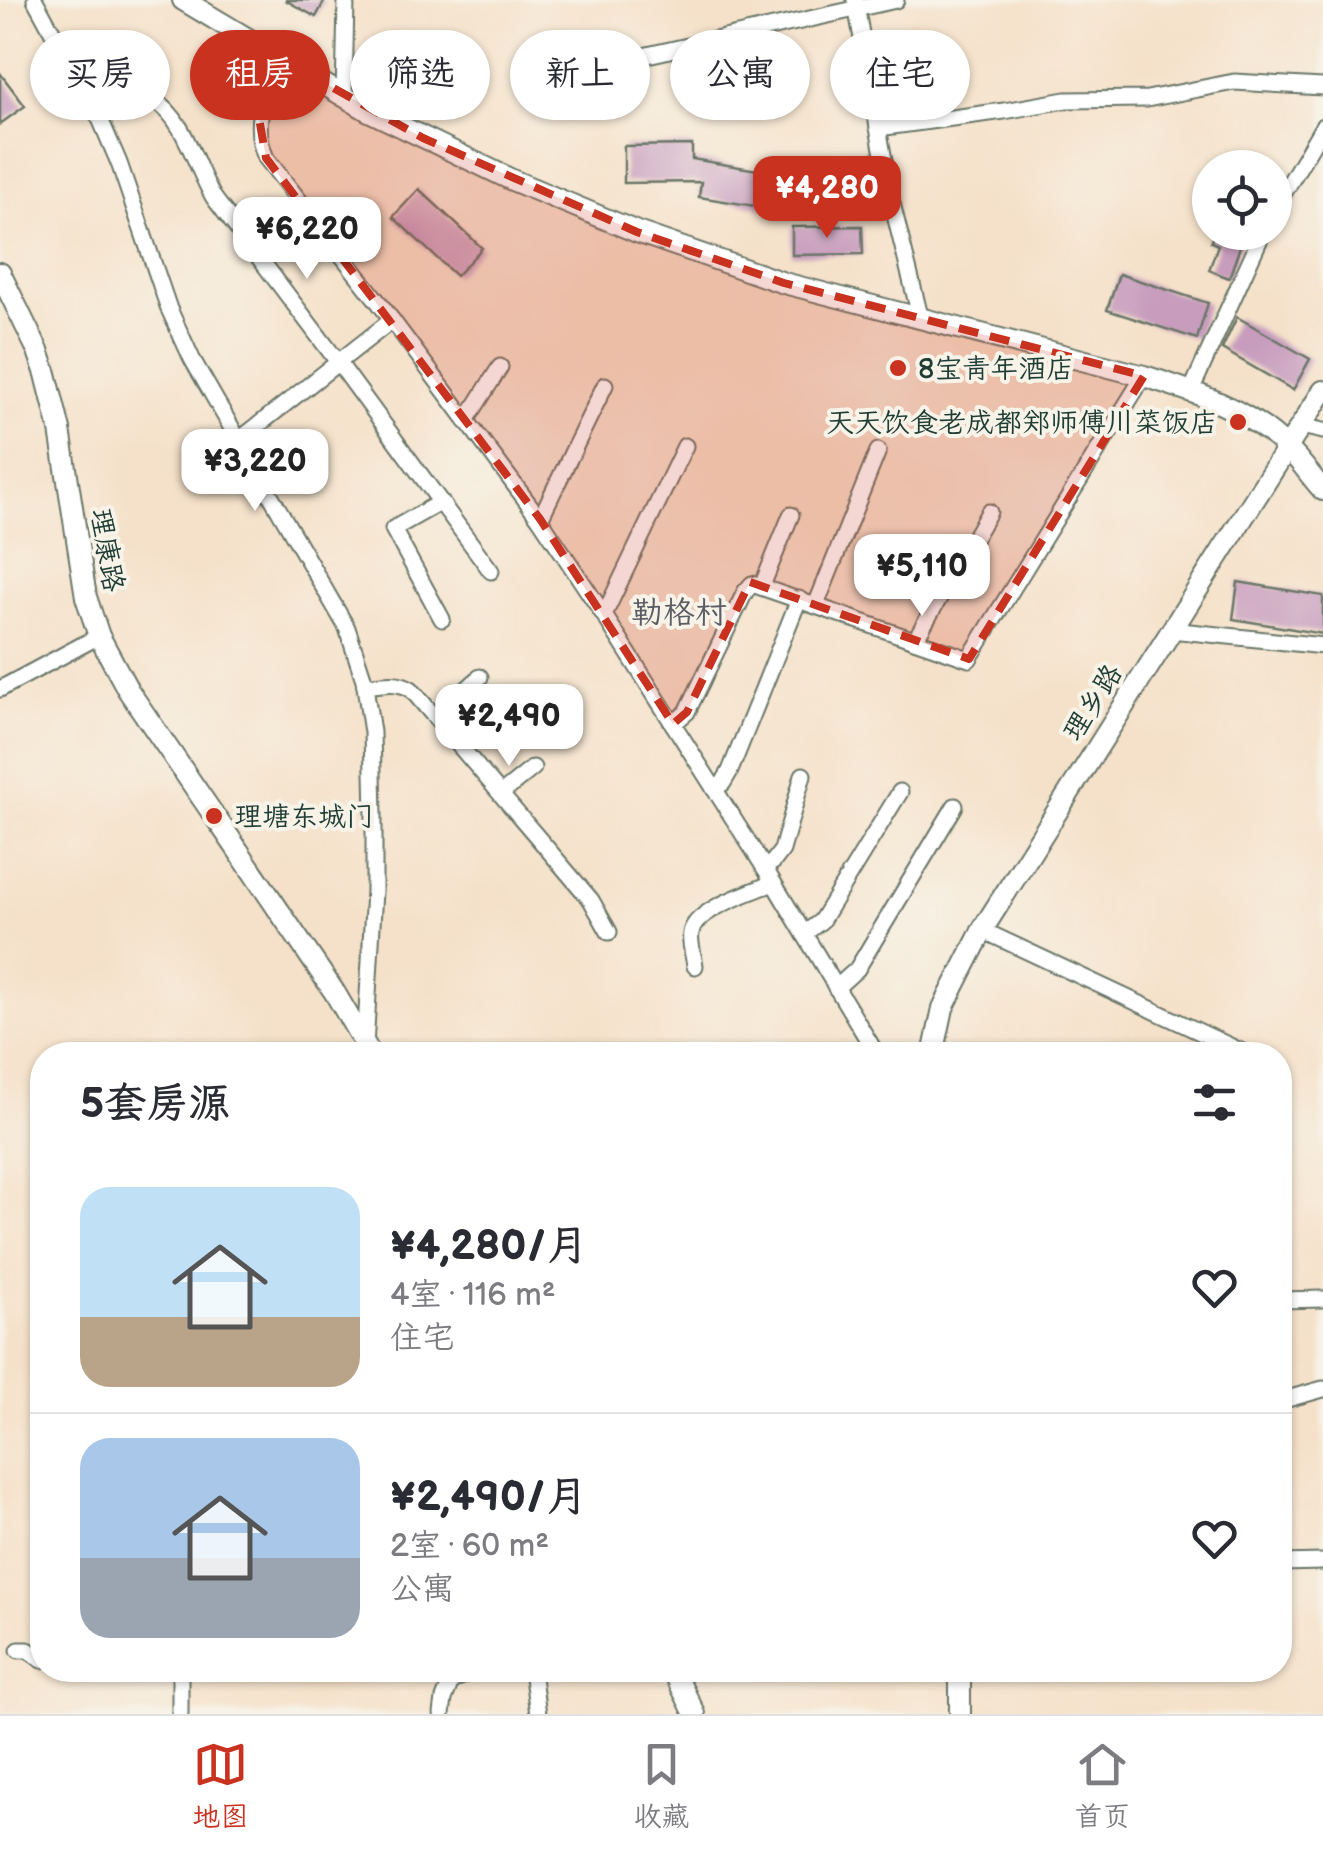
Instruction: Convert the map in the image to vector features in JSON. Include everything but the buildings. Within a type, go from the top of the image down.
[{"type":"main road","points":[[183,0],[233,30]]},
{"type":"main road","points":[[330,89],[485,167],[637,232],[784,282],[1191,390],[1251,420],[1288,448],[1323,490]]},
{"type":"main road","name":"理康路","points":[[0,273],[46,374],[60,430],[86,597],[99,636],[128,690],[335,993],[361,1042]]},
{"type":"main road","name":"理乡路","points":[[936,1042],[943,1008],[982,930],[1323,391]]},
{"type":"main road","points":[[680,1682],[695,1714]]},
{"type":"main road","points":[[960,1682],[960,1714]]},
{"type":"street","points":[[35,0],[52,30]]},
{"type":"street","points":[[344,98],[346,0]]},
{"type":"street","points":[[650,53],[856,4],[896,0]]},
{"type":"street","points":[[856,4],[891,198],[921,320]]},
{"type":"street","points":[[878,128],[1066,100],[1147,99],[1234,82],[1323,87]]},
{"type":"street","points":[[170,113],[214,198],[491,571]]},
{"type":"street","points":[[99,120],[119,163],[178,330],[346,628],[365,686],[372,732],[374,814],[366,1042]]},
{"type":"street","points":[[259,120],[258,132],[266,158],[540,519],[764,867],[870,1042]]},
{"type":"street","points":[[1292,179],[1323,126]]},
{"type":"street","points":[[1191,390],[1255,250]]},
{"type":"street","points":[[238,441],[392,320]]},
{"type":"street","points":[[466,421],[500,366]]},
{"type":"street","points":[[673,724],[687,712],[752,584],[969,659],[1144,376]]},
{"type":"street","points":[[540,519],[605,385]]},
{"type":"street","points":[[1301,426],[1323,431]]},
{"type":"street","points":[[604,616],[685,446]]},
{"type":"street","points":[[816,605],[878,450]]},
{"type":"street","points":[[440,502],[393,528],[442,619]]},
{"type":"street","points":[[915,640],[989,512]]},
{"type":"street","points":[[762,586],[790,516]]},
{"type":"street","points":[[714,789],[730,771],[799,599]]},
{"type":"street","points":[[1171,630],[1323,646]]},
{"type":"street","points":[[0,688],[99,636]]},
{"type":"street","points":[[436,718],[480,677]]},
{"type":"street","points":[[365,686],[393,683],[411,689],[591,900],[609,932]]},
{"type":"street","points":[[501,794],[533,768]]},
{"type":"street","points":[[764,867],[782,850],[803,775]]},
{"type":"street","points":[[804,934],[822,921],[900,792]]},
{"type":"street","points":[[836,988],[857,969],[955,806]]},
{"type":"street","points":[[695,966],[690,939],[695,924],[712,910],[773,883]]},
{"type":"street","points":[[982,930],[1221,1042]]},
{"type":"street","points":[[1292,1300],[1323,1299]]},
{"type":"street","points":[[1292,1397],[1323,1390]]},
{"type":"street","points":[[1292,1563],[1323,1562]]},
{"type":"street","points":[[18,1650],[30,1651]]},
{"type":"street","points":[[180,1682],[180,1714]]},
{"type":"street","points":[[442,1714],[452,1682]]},
{"type":"street","points":[[534,1682],[538,1714]]},
{"type":"highlighted area","points":[[278,57],[423,138],[637,232],[784,283],[1144,376],[969,659],[750,582],[687,712],[673,724],[540,519],[266,158],[259,118]]},
{"type":"place","name":"8宝青年酒店","points":[[898,368]]},
{"type":"place","name":"天天饮食老成都郑师傅川菜饭店","points":[[1238,422]]},
{"type":"place","name":"理塘东城门","points":[[214,816]]},
{"type":"district","name":"勒格村","points":[[679,612]]}]
